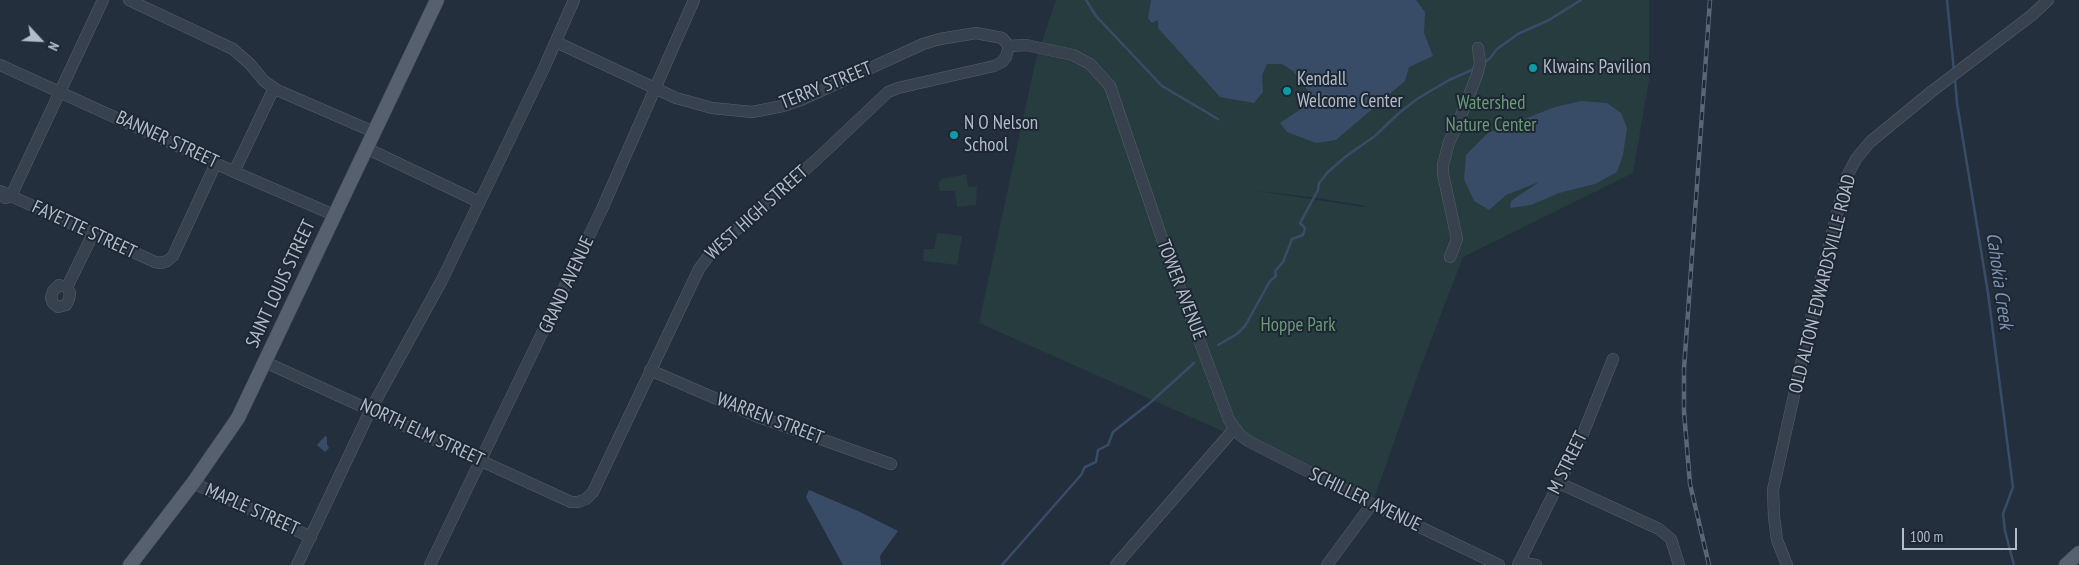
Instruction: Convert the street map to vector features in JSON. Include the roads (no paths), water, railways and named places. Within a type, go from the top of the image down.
[{"type":"main road","name":"SAINT LOUIS STREET","points":[[130,565],[193,483],[238,418],[436,0]]},
{"type":"main road","points":[[2066,565],[2079,553]]},
{"type":"street","points":[[4,195],[60,92],[103,0]]},
{"type":"street","points":[[129,0],[233,49],[250,64],[264,81],[274,88],[374,132]]},
{"type":"street","points":[[297,565],[371,410],[442,280],[556,42],[574,0]]},
{"type":"street","name":"OLD ALTON EDWARDSVILLE ROAD","points":[[1786,565],[1777,540],[1773,490],[1812,314],[1846,178],[1856,159],[1870,142],[2032,15],[2048,0]]},
{"type":"street","name":"GRAND AVENUE","points":[[430,565],[602,209],[655,88],[690,1]]},
{"type":"street","name":"TERRY STREET","points":[[556,42],[676,98],[712,108],[752,112],[783,106],[800,100],[923,44],[940,39],[976,32],[1002,38],[1009,46]]},
{"type":"street","name":"TOWER AVENUE","points":[[1009,46],[1026,45],[1073,55],[1090,64],[1110,86],[1170,262],[1234,429]]},
{"type":"street","name":"WEST HIGH STREET","points":[[580,502],[593,492],[650,370],[706,258],[816,160],[881,98],[898,88],[994,66],[1006,56],[1009,46]]},
{"type":"street","points":[[1450,257],[1457,239],[1443,174],[1443,165],[1448,142],[1457,126],[1477,75],[1480,63],[1478,48]]},
{"type":"street","name":"BANNER STREET","points":[[0,65],[234,172],[334,215]]},
{"type":"street","points":[[234,172],[274,88]]},
{"type":"street","points":[[366,148],[480,202]]},
{"type":"street","name":"FAYETTE STREET","points":[[4,195],[155,262],[168,260],[173,256],[216,163]]},
{"type":"street","points":[[67,286],[93,234]]},
{"type":"street","name":"M STREET","points":[[1519,563],[1580,441],[1613,358]]},
{"type":"street","name":"NORTH ELM STREET","points":[[265,362],[571,502],[580,502]]},
{"type":"street","name":"WARREN STREET","points":[[650,370],[756,416],[891,464]]},
{"type":"street","points":[[1116,565],[1234,429]]},
{"type":"street","name":"SCHILLER AVENUE","points":[[1234,429],[1248,441],[1372,504],[1499,565]]},
{"type":"street","name":"MAPLE STREET","points":[[193,483],[311,537]]},
{"type":"street","points":[[1558,483],[1659,529],[1671,539],[1679,565]]},
{"type":"street","points":[[1327,565],[1372,504]]},
{"type":"street","points":[[1519,563],[1536,565]]},
{"type":"water","points":[[1151,0],[1416,0],[1425,12],[1424,33],[1433,56],[1409,67],[1405,81],[1336,140],[1316,143],[1287,132],[1280,123],[1301,109],[1307,99],[1308,91],[1293,71],[1282,64],[1267,64],[1262,75],[1263,92],[1254,103],[1220,97],[1158,28],[1158,20],[1152,23],[1148,18]]},
{"type":"water","points":[[1581,101],[1607,103],[1621,113],[1627,128],[1623,155],[1617,172],[1595,184],[1559,193],[1531,205],[1510,208],[1511,201],[1539,182],[1506,195],[1489,210],[1474,201],[1464,179],[1466,155],[1488,133],[1555,107]]},
{"type":"water","points":[[325,436],[327,437],[329,448],[325,452],[317,445]]},
{"type":"water","points":[[809,490],[898,531],[880,556],[881,565],[843,565],[806,497]]},
{"type":"waterway","points":[[1086,0],[1096,16],[1162,86],[1218,119]]},
{"type":"waterway","points":[[1485,62],[1497,49],[1518,34],[1549,20],[1581,0]]},
{"type":"waterway","name":"Cahokia Creek","points":[[1947,0],[1954,71]]},
{"type":"waterway","points":[[1218,345],[1237,334],[1245,326],[1270,281],[1276,276],[1275,271],[1283,262],[1292,239],[1303,235],[1305,228],[1300,223],[1318,190],[1319,183],[1328,172],[1345,157],[1375,136],[1417,99],[1449,80],[1474,69]]},
{"type":"waterway","name":"Cahokia Creek","points":[[1955,79],[1957,103],[1988,293],[2013,487],[2003,514],[2005,531],[2014,565]]},
{"type":"waterway","points":[[1002,565],[1081,475],[1085,467],[1096,462],[1098,450],[1108,445],[1113,432],[1151,402],[1194,363]]},
{"type":"railway","points":[[1709,565],[1690,484],[1684,412],[1684,369],[1710,0]]},
{"type":"place","name":"Klwains Pavilion","points":[[1533,68]]},
{"type":"place","name":"Kendall Welcome Center","points":[[1287,91]]},
{"type":"place","name":"N O Nelson School","points":[[954,135]]},
{"type":"park label","name":"Watershed Nature Center","points":[[1491,115]]},
{"type":"park label","name":"Hoppe Park","points":[[1298,326]]}]
